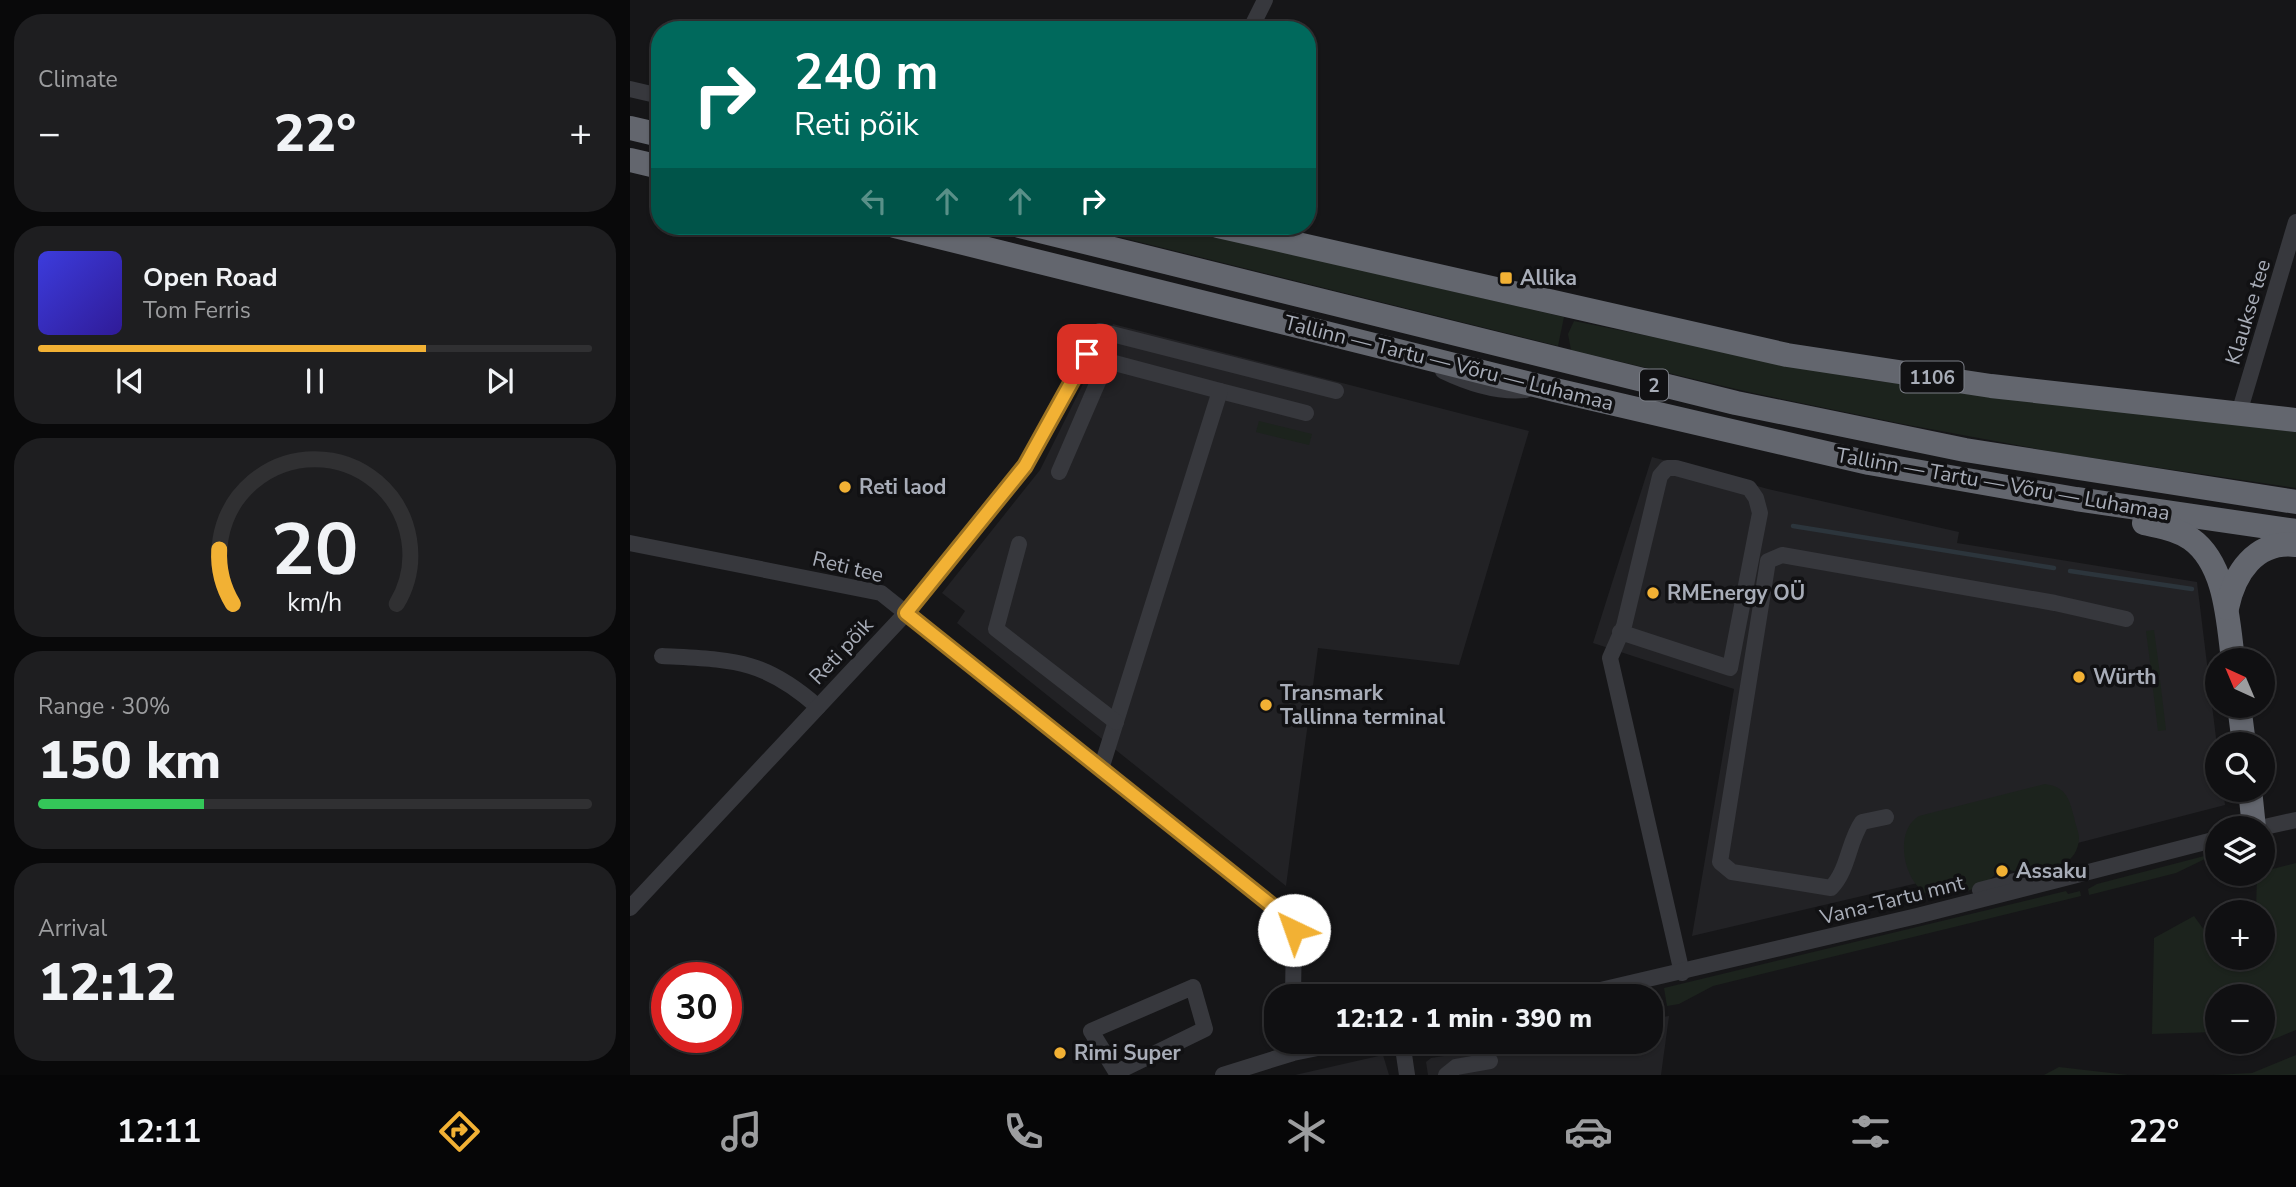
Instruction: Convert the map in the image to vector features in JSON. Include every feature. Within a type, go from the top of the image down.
[{"type":"highway","points":[[630,128],[651,133]]},
{"type":"highway","points":[[630,160],[651,165]]},
{"type":"highway","name":"Tallinn — Tartu — Võru — Luhamaa","points":[[931,235],[1545,388],[1870,463],[2076,499],[2296,531]]},
{"type":"highway","name":"Tallinn — Tartu — Võru — Luhamaa","points":[[1056,235],[1749,406],[1965,450],[2296,502]]},
{"type":"highway","name":"1106","points":[[1257,235],[1787,355],[1992,386],[2296,420]]},
{"type":"highway","points":[[2076,499],[2120,518],[2174,529],[2192,539],[2214,568],[2227,609],[2232,648]]},
{"type":"highway","points":[[2227,609],[2231,585],[2240,570],[2264,551],[2296,545]]},
{"type":"street","points":[[1254,21],[1265,0]]},
{"type":"street","points":[[630,89],[651,94]]},
{"type":"street","name":"Klaukse tee","points":[[2239,413],[2296,222]]},
{"type":"street","name":"Reti põik","points":[[630,908],[906,613],[1025,466],[1100,331],[1204,358]]},
{"type":"street","points":[[1195,384],[1204,358],[1336,391]]},
{"type":"street","points":[[1059,472],[1107,360],[1306,413]]},
{"type":"street","points":[[1101,769],[1220,391]]},
{"type":"street","points":[[1620,632],[1730,668],[1759,523],[1756,498],[1749,488],[1676,468],[1667,468],[1660,476],[1620,632],[1610,658],[1682,973]]},
{"type":"street","name":"Reti tee","points":[[630,543],[881,593],[1285,916],[1294,930],[1293,984]]},
{"type":"street","points":[[1019,544],[996,629],[1116,722]]},
{"type":"street","points":[[1885,817],[1862,822],[1855,831],[1840,879],[1831,888],[1732,872],[1720,862],[1768,561],[1773,556],[1782,555],[2041,601],[2126,619]]},
{"type":"street","points":[[662,656],[713,657],[765,669],[818,707]]},
{"type":"street","points":[[2275,825],[2296,820]]},
{"type":"street","name":"Vana-Tartu mnt","points":[[1631,984],[1917,916],[2205,842]]},
{"type":"street","points":[[1917,916],[1998,904],[2082,885],[2145,867],[2178,849]]},
{"type":"street","points":[[1193,987],[1205,1029],[1118,1073],[1091,1031],[1193,987]]},
{"type":"street","points":[[1223,1075],[1276,1054]]},
{"type":"street","points":[[1403,1054],[1405,1075]]},
{"type":"street","points":[[1446,1075],[1456,1067],[1490,1061]]},
{"type":"shaded area","points":[[1111,235],[1209,235],[1564,317],[1558,346]]},
{"type":"shaded area","points":[[1574,321],[1862,379],[2296,432],[2296,488],[2059,453],[1753,393],[1571,350],[1568,334]]},
{"type":"shaded area","points":[[1113,324],[1529,431],[1459,665],[1318,648],[1286,886],[957,623],[965,611],[942,593],[1040,470]]},
{"type":"shaded area","points":[[1259,421],[1312,434],[1309,445],[1256,432]]},
{"type":"shaded area","points":[[1652,457],[1768,489],[1959,532],[1957,543],[2197,582],[2205,648],[2205,718],[2214,718],[2215,732],[2205,732],[2205,802],[2225,802],[2225,805],[1969,871],[1692,936],[1734,689],[1593,643]]},
{"type":"shaded area","points":[[2154,630],[2160,675],[2152,677],[2146,631]]},
{"type":"shaded area","points":[[2160,680],[2166,730],[2158,731],[2152,681]]},
{"type":"shaded area","points":[[2045,784],[2066,794],[2078,833],[2077,849],[2063,865],[2030,872],[2009,870],[2007,867],[1982,885],[1939,897],[1928,895],[1911,877],[1906,864],[1905,836],[1910,825],[1919,816]]},
{"type":"shaded area","points":[[2205,856],[2205,859],[2176,873],[2089,895],[2088,889],[2097,884]]},
{"type":"shaded area","points":[[2296,863],[2296,1030],[2275,1039],[2275,984],[2205,984],[2205,1032],[2152,1034],[2154,938],[2194,916],[2205,931],[2205,970],[2275,970],[2275,900],[2256,900],[2257,886],[2275,886],[2275,868]]},
{"type":"shaded area","points":[[2066,891],[2068,894],[2080,891],[2081,896],[1713,986],[1679,1004],[1667,1006],[1664,988]]},
{"type":"shaded area","points":[[1669,1016],[1661,1075],[1428,1075],[1426,1062],[1431,1058],[1456,1054],[1663,1054],[1663,1017]]},
{"type":"shaded area","points":[[1383,1055],[1389,1075],[1295,1075]]},
{"type":"shaded area","points":[[2296,1055],[2296,1075],[2213,1075],[2252,1073]]},
{"type":"shaded area","points":[[2059,1067],[2128,1075],[2044,1075]]},
{"type":"waterway","points":[[1793,526],[2054,568]]},
{"type":"waterway","points":[[2070,571],[2192,589]]},
{"type":"place","name":"Allika","points":[[1506,278]]},
{"type":"place","name":"Reti laod","points":[[845,487]]},
{"type":"place","name":"RMEnergy OÜ","points":[[1653,593]]},
{"type":"place","name":"Würth","points":[[2079,677]]},
{"type":"place","name":"Transmark Tallinna terminal","points":[[1266,705]]},
{"type":"place","name":"Assaku","points":[[2002,871]]},
{"type":"place","name":"Rimi Super","points":[[1060,1053]]},
{"type":"route","points":[[1087,354],[1025,466],[906,613],[1285,916],[1294,930]]}]
